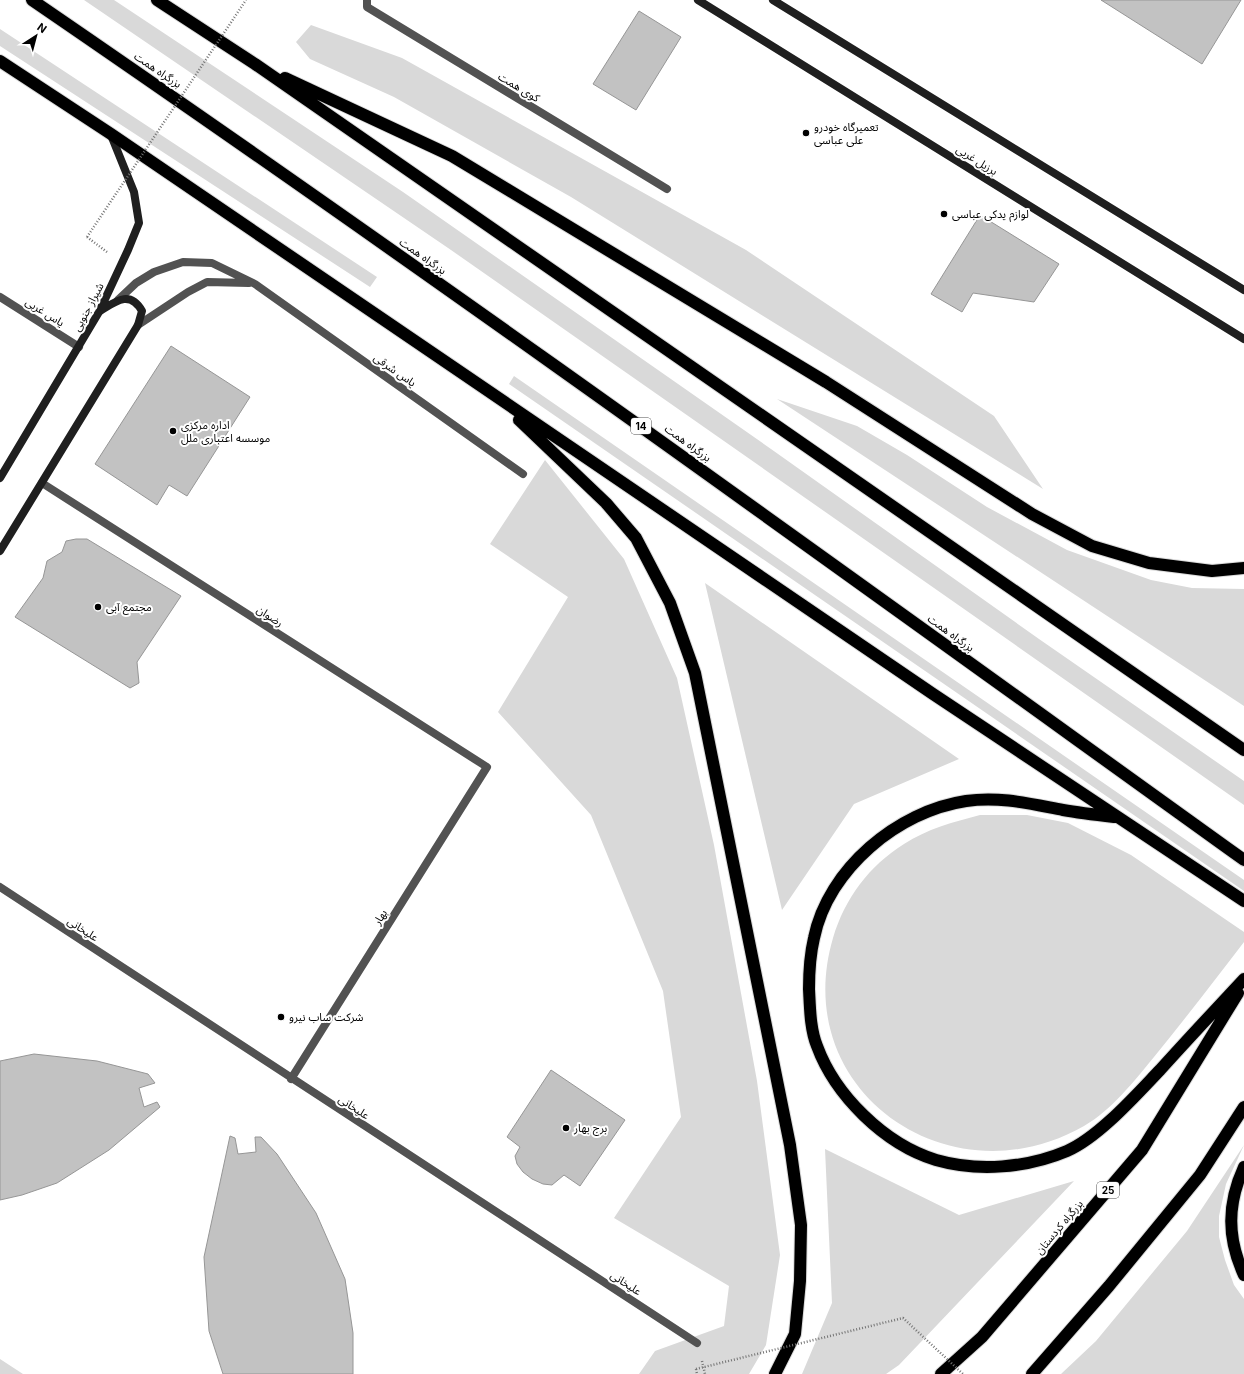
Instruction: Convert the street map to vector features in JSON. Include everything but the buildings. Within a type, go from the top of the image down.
[{"type":"highway","name":"بزرگراه همت","points":[[32,0],[190,108],[633,420],[1244,860]]},
{"type":"highway","points":[[157,0],[255,64],[1244,750]]},
{"type":"highway","points":[[0,61],[111,134],[494,396],[1117,817],[1244,901]]},
{"type":"highway","points":[[255,64],[452,156],[826,382],[1032,514],[1092,546],[1149,563],[1212,572],[1244,568]]},
{"type":"highway","points":[[494,396],[606,503],[636,538],[670,603],[695,673],[790,1145],[801,1225],[800,1281],[794,1334],[775,1374]]},
{"type":"highway","points":[[1117,817],[1004,799],[967,801],[939,807],[911,819],[884,836],[860,856],[842,879],[825,906],[814,936],[809,973],[810,1006],[816,1044],[838,1087],[867,1120],[900,1143],[935,1160],[969,1166],[999,1167],[1029,1164],[1069,1151],[1098,1131],[1128,1104],[1244,979]]},
{"type":"highway","name":"بزرگراه کردستان","points":[[941,1374],[982,1337],[1142,1150],[1244,983]]},
{"type":"highway","points":[[1032,1374],[1109,1286],[1200,1176],[1244,1107]]},
{"type":"highway","points":[[1244,1167],[1235,1186],[1231,1233],[1238,1262],[1244,1275]]},
{"type":"street","name":"کوی همت","points":[[367,0],[366,7],[667,189]]},
{"type":"street","name":"برزیل غربی","points":[[698,0],[1244,339]]},
{"type":"street","points":[[773,0],[1244,290]]},
{"type":"street","name":"شیراز جنوبی","points":[[0,478],[99,312],[139,223],[134,192],[111,134]]},
{"type":"street","name":"یاس شرقی","points":[[118,300],[136,284],[154,272],[183,262],[212,263],[255,284],[523,474]]},
{"type":"street","name":"یاس شرقی","points":[[138,326],[188,292],[207,282],[226,281],[255,284]]},
{"type":"street","name":"یاس غربی","points":[[0,296],[79,347]]},
{"type":"street","points":[[0,551],[138,326],[142,310],[138,303],[130,299],[118,300],[99,312]]},
{"type":"street","name":"رضوان","points":[[42,483],[487,767]]},
{"type":"street","name":"بهار","points":[[291,1079],[487,767]]},
{"type":"street","name":"علیخانی","points":[[0,887],[291,1079],[697,1343]]},
{"type":"path","points":[[109,254],[87,237],[246,0]]},
{"type":"path","points":[[697,1374],[696,1369],[903,1318],[963,1374]]},
{"type":"shaded area","points":[[84,0],[114,0],[403,192],[771,449],[1039,639],[1244,781],[1244,805],[451,250]]},
{"type":"shaded area","points":[[311,25],[402,58],[746,250],[994,416],[1043,489],[571,197],[394,97],[310,59],[296,42]]},
{"type":"shaded area","points":[[0,29],[377,277],[370,287],[0,46]]},
{"type":"shaded area","points":[[514,376],[1244,880],[1244,891],[509,384]]},
{"type":"shaded area","points":[[777,399],[857,426],[907,455],[987,507],[1067,550],[1151,580],[1192,588],[1244,589],[1244,706]]},
{"type":"shaded area","points":[[545,460],[624,559],[677,678],[714,845],[757,1081],[780,1255],[766,1345],[749,1374],[639,1374],[655,1351],[724,1326],[729,1286],[614,1218],[681,1117],[663,991],[591,815],[498,712],[568,597],[490,544]]},
{"type":"shaded area","points":[[705,583],[959,759],[854,804],[782,910]]},
{"type":"shaded area","points":[[980,815],[1027,815],[1068,823],[1131,855],[1244,932],[1244,942],[1166,1043],[1139,1076],[1104,1112],[1084,1126],[1033,1146],[982,1151],[934,1141],[891,1118],[857,1085],[834,1043],[825,993],[833,938],[838,923],[852,896],[869,873],[891,853],[922,834],[940,826]]},
{"type":"shaded area","points":[[1244,1145],[1226,1184],[1219,1216],[1219,1237],[1234,1285],[1244,1299],[1244,1374],[1061,1374],[1096,1341],[1187,1231]]},
{"type":"shaded area","points":[[825,1149],[959,1215],[1074,1181],[899,1365],[886,1374],[802,1374],[832,1303]]},
{"type":"shaded area","points":[[0,1359],[23,1374],[0,1374]]},
{"type":"place","name":"تعمیرگاه خودرو علی عباسی","points":[[806,133]]},
{"type":"place","name":"لوازم یدکی عباسی","points":[[944,214]]},
{"type":"place","name":"اداره مرکزی موسسه اعتباری ملل","points":[[173,431]]},
{"type":"place","name":"مجتمع آبی","points":[[98,607]]},
{"type":"place","name":"شرکت ساب نیرو","points":[[281,1017]]},
{"type":"place","name":"برج بهار","points":[[566,1128]]}]
